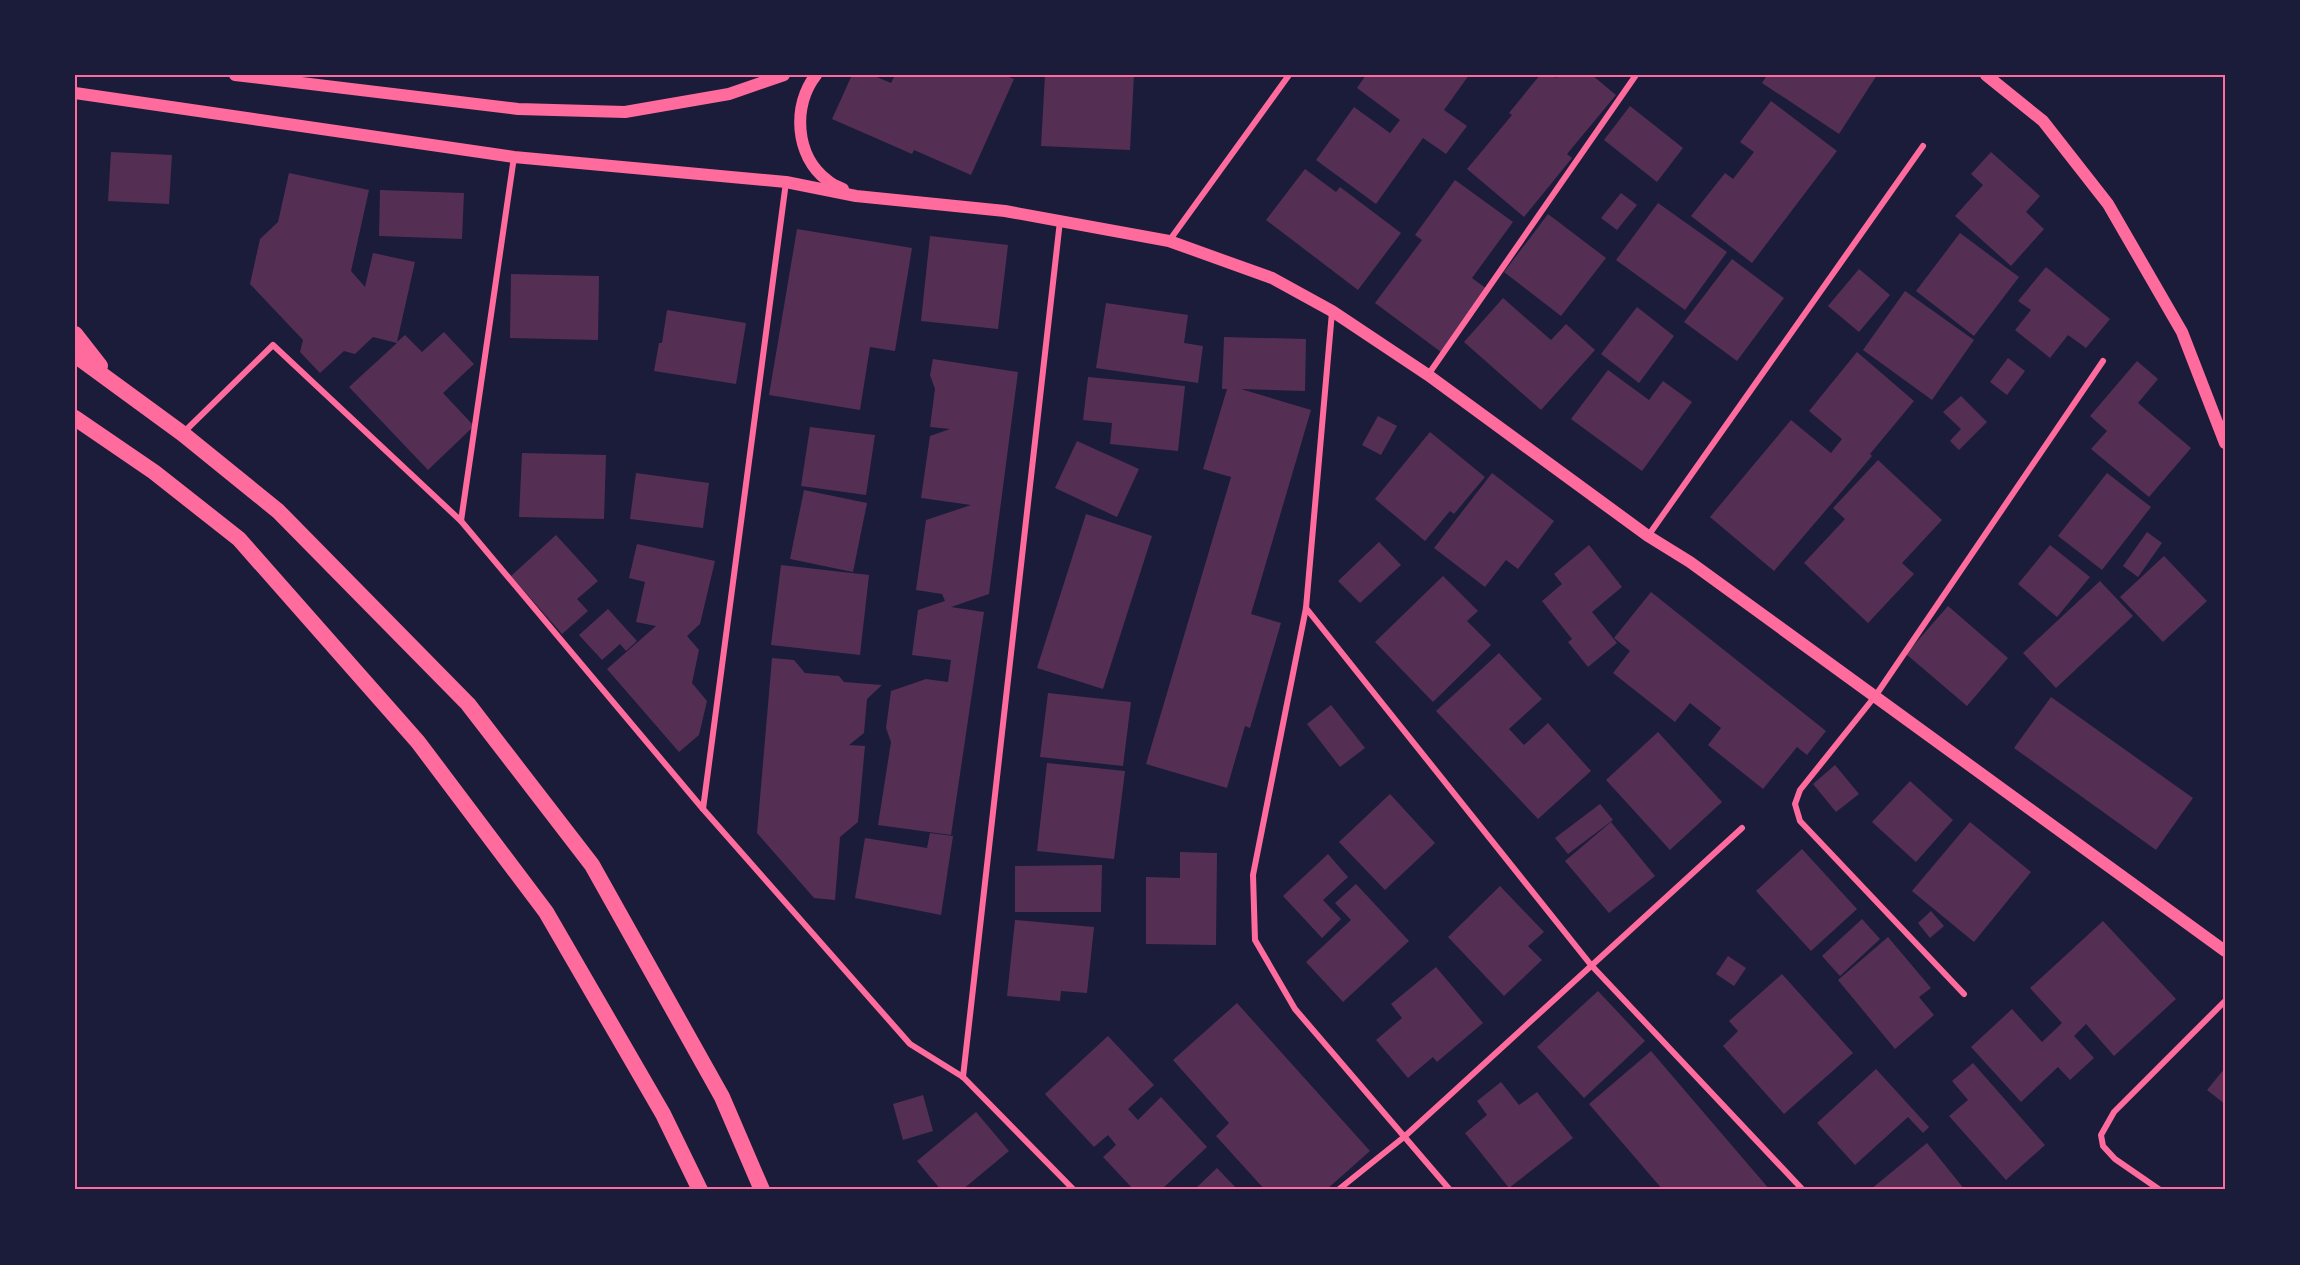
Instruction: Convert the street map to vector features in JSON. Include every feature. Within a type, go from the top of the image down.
[{"type":"highway","points":[[75,334],[112,381]]},
{"type":"highway","points":[[75,355],[183,434],[278,511],[468,704],[585,856],[722,1097],[762,1190]]},
{"type":"highway","points":[[75,418],[154,472],[239,539],[418,742],[546,912],[663,1114],[700,1190]]},
{"type":"main road","points":[[235,75],[518,109],[625,112],[729,94],[784,75]]},
{"type":"main road","points":[[816,75],[806,87],[799,120],[805,153],[826,180],[856,196]]},
{"type":"main road","points":[[1986,75],[2043,121],[2108,204],[2182,332],[2225,443]]},
{"type":"main road","points":[[75,93],[514,157],[786,183],[856,196],[1005,211],[1169,241],[1272,278],[1332,311],[1428,375],[1648,536],[1690,562],[1876,695],[2225,951]]},
{"type":"street","points":[[1169,241],[1289,75]]},
{"type":"street","points":[[1428,375],[1636,75]]},
{"type":"street","points":[[1648,536],[1923,146]]},
{"type":"street","points":[[461,521],[514,157]]},
{"type":"street","points":[[703,809],[786,183]]},
{"type":"street","points":[[963,1077],[1060,221]]},
{"type":"street","points":[[1332,311],[1306,609],[1252,875],[1255,940],[1295,1009],[1450,1190]]},
{"type":"street","points":[[183,434],[273,345],[461,521],[703,809],[910,1044],[963,1077],[1074,1190]]},
{"type":"street","points":[[1964,994],[1800,821],[1795,804],[1800,790],[1876,695],[2103,361]]},
{"type":"street","points":[[1306,609],[1591,964],[1803,1190]]},
{"type":"street","points":[[1338,1190],[1404,1137],[1742,828]]},
{"type":"street","points":[[2160,1190],[2115,1159],[2103,1146],[2101,1135],[2114,1112],[2225,1001]]},
{"type":"building","points":[[852,75],[872,75],[891,83],[895,75],[1004,75],[1014,79],[971,175],[914,150],[912,154],[832,119]]},
{"type":"building","points":[[1045,75],[1134,75],[1130,150],[1041,146]]},
{"type":"building","points":[[1366,75],[1469,75],[1444,110],[1467,126],[1446,154],[1423,138],[1376,204],[1316,160],[1354,107],[1390,133],[1400,120],[1357,88]]},
{"type":"building","points":[[1540,75],[1552,75],[1556,78],[1558,75],[1592,75],[1616,95],[1567,154],[1572,158],[1524,217],[1467,169],[1512,115],[1509,113]]},
{"type":"building","points":[[1767,75],[1877,75],[1839,134],[1762,83]]},
{"type":"building","points":[[1771,101],[1837,151],[1752,263],[1691,216],[1725,173],[1733,179],[1754,152],[1740,142]]},
{"type":"building","points":[[1630,106],[1683,148],[1657,182],[1604,140]]},
{"type":"building","points":[[111,152],[172,155],[169,204],[108,201]]},
{"type":"building","points":[[1991,152],[2040,196],[2026,212],[2044,229],[2011,266],[1955,216],[1983,185],[1971,174]]},
{"type":"building","points":[[1305,169],[1336,192],[1340,187],[1401,233],[1358,290],[1266,220]]},
{"type":"building","points":[[289,173],[369,190],[351,271],[365,287],[373,253],[415,262],[397,342],[405,335],[422,352],[444,332],[474,364],[443,393],[474,426],[428,470],[349,387],[397,343],[373,337],[355,354],[344,351],[320,373],[300,352],[303,340],[250,284],[260,239],[278,222]]},
{"type":"building","points":[[1455,180],[1513,222],[1472,278],[1487,289],[1441,352],[1375,303],[1422,240],[1415,235]]},
{"type":"building","points":[[380,190],[464,193],[462,239],[379,236]]},
{"type":"building","points":[[1621,193],[1637,205],[1617,230],[1601,218]]},
{"type":"building","points":[[1658,203],[1727,252],[1685,310],[1616,260]]},
{"type":"building","points":[[1548,214],[1606,258],[1561,316],[1504,272]]},
{"type":"building","points":[[797,229],[912,248],[895,351],[870,347],[860,410],[769,395]]},
{"type":"building","points":[[1960,233],[2019,277],[1974,336],[1916,291]]},
{"type":"building","points":[[930,236],[1008,245],[998,329],[921,321]]},
{"type":"building","points":[[1732,259],[1784,298],[1737,361],[1684,322]]},
{"type":"building","points":[[2046,267],[2110,319],[2086,348],[2068,335],[2050,358],[2015,330],[2031,310],[2018,301]]},
{"type":"building","points":[[1859,269],[1890,295],[1859,332],[1828,306]]},
{"type":"building","points":[[511,274],[599,276],[598,340],[510,338]]},
{"type":"building","points":[[1905,291],[1974,340],[1932,400],[1863,350]]},
{"type":"building","points":[[1503,298],[1551,340],[1566,324],[1595,350],[1541,410],[1464,342]]},
{"type":"building","points":[[1106,303],[1188,315],[1184,343],[1203,346],[1198,383],[1096,368]]},
{"type":"building","points":[[1637,307],[1674,336],[1639,383],[1601,354]]},
{"type":"building","points":[[667,310],[746,323],[736,384],[654,371],[659,343],[662,343]]},
{"type":"building","points":[[1224,337],[1306,339],[1305,391],[1241,389],[1311,410],[1251,614],[1281,623],[1250,728],[1245,726],[1227,788],[1146,764],[1231,477],[1203,469],[1227,389],[1222,389]]},
{"type":"building","points":[[1857,352],[1914,401],[1870,454],[1872,456],[1774,571],[1710,517],[1791,420],[1831,453],[1842,439],[1809,411]]},
{"type":"building","points":[[2008,358],[2025,371],[2007,395],[1990,382]]},
{"type":"building","points":[[933,359],[1018,372],[989,594],[951,607],[984,612],[951,835],[878,825],[891,742],[886,728],[891,691],[926,679],[948,682],[951,660],[912,655],[918,610],[945,601],[942,594],[916,590],[926,520],[971,505],[921,498],[930,436],[950,429],[930,427],[935,389],[930,375]]},
{"type":"building","points":[[2137,361],[2158,379],[2138,403],[2191,448],[2149,497],[2091,449],[2107,431],[2090,416]]},
{"type":"building","points":[[1608,370],[1649,400],[1663,381],[1692,402],[1642,471],[1571,419]]},
{"type":"building","points":[[1088,377],[1185,386],[1178,451],[1110,444],[1112,423],[1083,420]]},
{"type":"building","points":[[1961,396],[1987,422],[1959,450],[1950,441],[1961,429],[1943,412]]},
{"type":"building","points":[[1378,416],[1397,426],[1381,455],[1362,445]]},
{"type":"building","points":[[810,427],[875,435],[866,495],[801,486]]},
{"type":"building","points":[[1430,432],[1485,477],[1454,514],[1450,511],[1425,541],[1375,499]]},
{"type":"building","points":[[1077,441],[1139,469],[1117,517],[1055,488]]},
{"type":"building","points":[[522,453],[606,455],[604,519],[519,517]]},
{"type":"building","points":[[1878,460],[1942,520],[1902,563],[1914,574],[1868,623],[1804,563],[1845,519],[1833,508]]},
{"type":"building","points":[[636,473],[709,483],[703,528],[630,519]]},
{"type":"building","points":[[1492,473],[1554,521],[1518,569],[1506,560],[1485,587],[1434,548]]},
{"type":"building","points":[[2107,473],[2151,507],[2102,570],[2058,536]]},
{"type":"building","points":[[804,490],[867,503],[853,572],[790,559]]},
{"type":"building","points":[[1086,514],[1152,536],[1103,689],[1037,668]]},
{"type":"building","points":[[2147,532],[2162,543],[2138,577],[2123,566]]},
{"type":"building","points":[[556,535],[598,581],[577,599],[588,611],[562,634],[511,576]]},
{"type":"building","points":[[1379,542],[1401,565],[1360,603],[1338,581]]},
{"type":"building","points":[[637,544],[715,561],[700,624],[687,636],[699,650],[692,683],[707,701],[699,735],[679,752],[607,669],[656,626],[636,622],[645,582],[629,578]]},
{"type":"building","points":[[1589,545],[1622,587],[1592,612],[1617,643],[1588,667],[1568,642],[1572,639],[1542,601],[1562,584],[1554,574]]},
{"type":"building","points":[[2050,545],[2090,577],[2057,617],[2018,584]]},
{"type":"building","points":[[2164,556],[2207,601],[2163,642],[2120,597]]},
{"type":"building","points":[[781,565],[869,575],[860,655],[771,645]]},
{"type":"building","points":[[1443,576],[1478,611],[1467,621],[1491,645],[1433,702],[1375,642]]},
{"type":"building","points":[[2100,581],[2133,616],[2056,688],[2023,653]]},
{"type":"building","points":[[1651,592],[1826,731],[1807,755],[1797,747],[1763,789],[1708,745],[1721,728],[1690,703],[1675,722],[1613,673],[1630,651],[1614,638]]},
{"type":"building","points":[[1948,606],[2008,658],[1967,706],[1906,654]]},
{"type":"building","points":[[608,609],[637,641],[626,651],[620,644],[602,660],[579,635]]},
{"type":"building","points":[[1499,653],[1542,699],[1509,729],[1524,745],[1548,723],[1591,771],[1538,819],[1436,711]]},
{"type":"building","points":[[772,658],[794,660],[805,673],[839,676],[844,682],[882,685],[867,699],[864,733],[849,745],[865,746],[858,822],[840,837],[835,900],[814,898],[757,833]]},
{"type":"building","points":[[1048,693],[1131,702],[1123,766],[1040,757]]},
{"type":"building","points":[[2051,697],[2193,798],[2156,850],[2014,748]]},
{"type":"building","points":[[1331,705],[1365,748],[1340,767],[1307,724]]},
{"type":"building","points":[[1658,732],[1722,802],[1670,850],[1606,780]]},
{"type":"building","points":[[1047,763],[1125,771],[1114,859],[1037,851]]},
{"type":"building","points":[[1835,765],[1859,794],[1836,812],[1813,784]]},
{"type":"building","points":[[1910,781],[1953,820],[1916,862],[1872,822]]},
{"type":"building","points":[[1390,794],[1435,843],[1385,890],[1339,842]]},
{"type":"building","points":[[1600,804],[1613,820],[1568,854],[1555,838]]},
{"type":"building","points":[[1611,822],[1655,876],[1609,913],[1565,861]]},
{"type":"building","points":[[1970,822],[2031,872],[1974,942],[1912,891]]},
{"type":"building","points":[[930,833],[953,836],[941,915],[855,898],[865,838],[927,848]]},
{"type":"building","points":[[1802,849],[1857,909],[1811,951],[1756,891]]},
{"type":"building","points":[[1180,852],[1217,853],[1216,945],[1146,944],[1146,877],[1180,878]]},
{"type":"building","points":[[1328,854],[1348,877],[1323,900],[1341,919],[1322,938],[1283,896]]},
{"type":"building","points":[[1102,865],[1101,912],[1015,912],[1015,866]]},
{"type":"building","points":[[1356,884],[1409,941],[1343,1002],[1306,962],[1351,920],[1335,903]]},
{"type":"building","points":[[1500,886],[1544,932],[1528,946],[1542,960],[1504,996],[1448,937]]},
{"type":"building","points":[[1931,911],[1944,926],[1930,938],[1918,923]]},
{"type":"building","points":[[1862,919],[1880,939],[1840,976],[1822,956]]},
{"type":"building","points":[[1015,920],[1094,927],[1087,993],[1061,991],[1060,1001],[1007,996]]},
{"type":"building","points":[[2103,921],[2176,999],[2114,1056],[2086,1024],[2074,1036],[2094,1058],[2070,1080],[2058,1067],[2021,1102],[1971,1047],[2012,1009],[2042,1042],[2062,1023],[2030,988]]},
{"type":"building","points":[[1888,937],[1931,988],[1919,997],[1934,1015],[1895,1049],[1838,980]]},
{"type":"building","points":[[1728,956],[1746,968],[1734,986],[1716,974]]},
{"type":"building","points":[[1436,967],[1483,1023],[1437,1062],[1433,1057],[1408,1078],[1376,1040],[1402,1018],[1391,1004]]},
{"type":"building","points":[[1782,974],[1853,1053],[1784,1114],[1723,1046],[1738,1031],[1729,1021]]},
{"type":"building","points":[[1598,991],[1645,1041],[1584,1098],[1537,1047]]},
{"type":"building","points":[[1237,1003],[1370,1151],[1326,1190],[1265,1190],[1216,1136],[1229,1123],[1173,1060]]},
{"type":"building","points":[[1108,1036],[1154,1085],[1128,1109],[1138,1120],[1161,1097],[1207,1147],[1161,1190],[1134,1190],[1103,1157],[1116,1145],[1108,1135],[1094,1147],[1045,1094]]},
{"type":"building","points":[[1651,1051],[1770,1190],[1663,1190],[1589,1104]]},
{"type":"building","points":[[1973,1063],[2045,1145],[2006,1180],[1949,1116],[1968,1100],[1952,1081]]},
{"type":"building","points":[[2225,1068],[2225,1104],[2207,1090]]},
{"type":"building","points":[[1876,1069],[1929,1127],[1923,1133],[1908,1117],[1855,1165],[1817,1123]]},
{"type":"building","points":[[1501,1082],[1519,1105],[1537,1092],[1573,1138],[1509,1188],[1465,1133],[1487,1115],[1477,1101]]},
{"type":"building","points":[[923,1095],[933,1131],[903,1140],[893,1104]]},
{"type":"building","points":[[976,1112],[1009,1151],[962,1190],[941,1190],[917,1161]]},
{"type":"building","points":[[1927,1143],[1965,1190],[1870,1190]]},
{"type":"building","points":[[1217,1168],[1238,1190],[1194,1190]]}]
